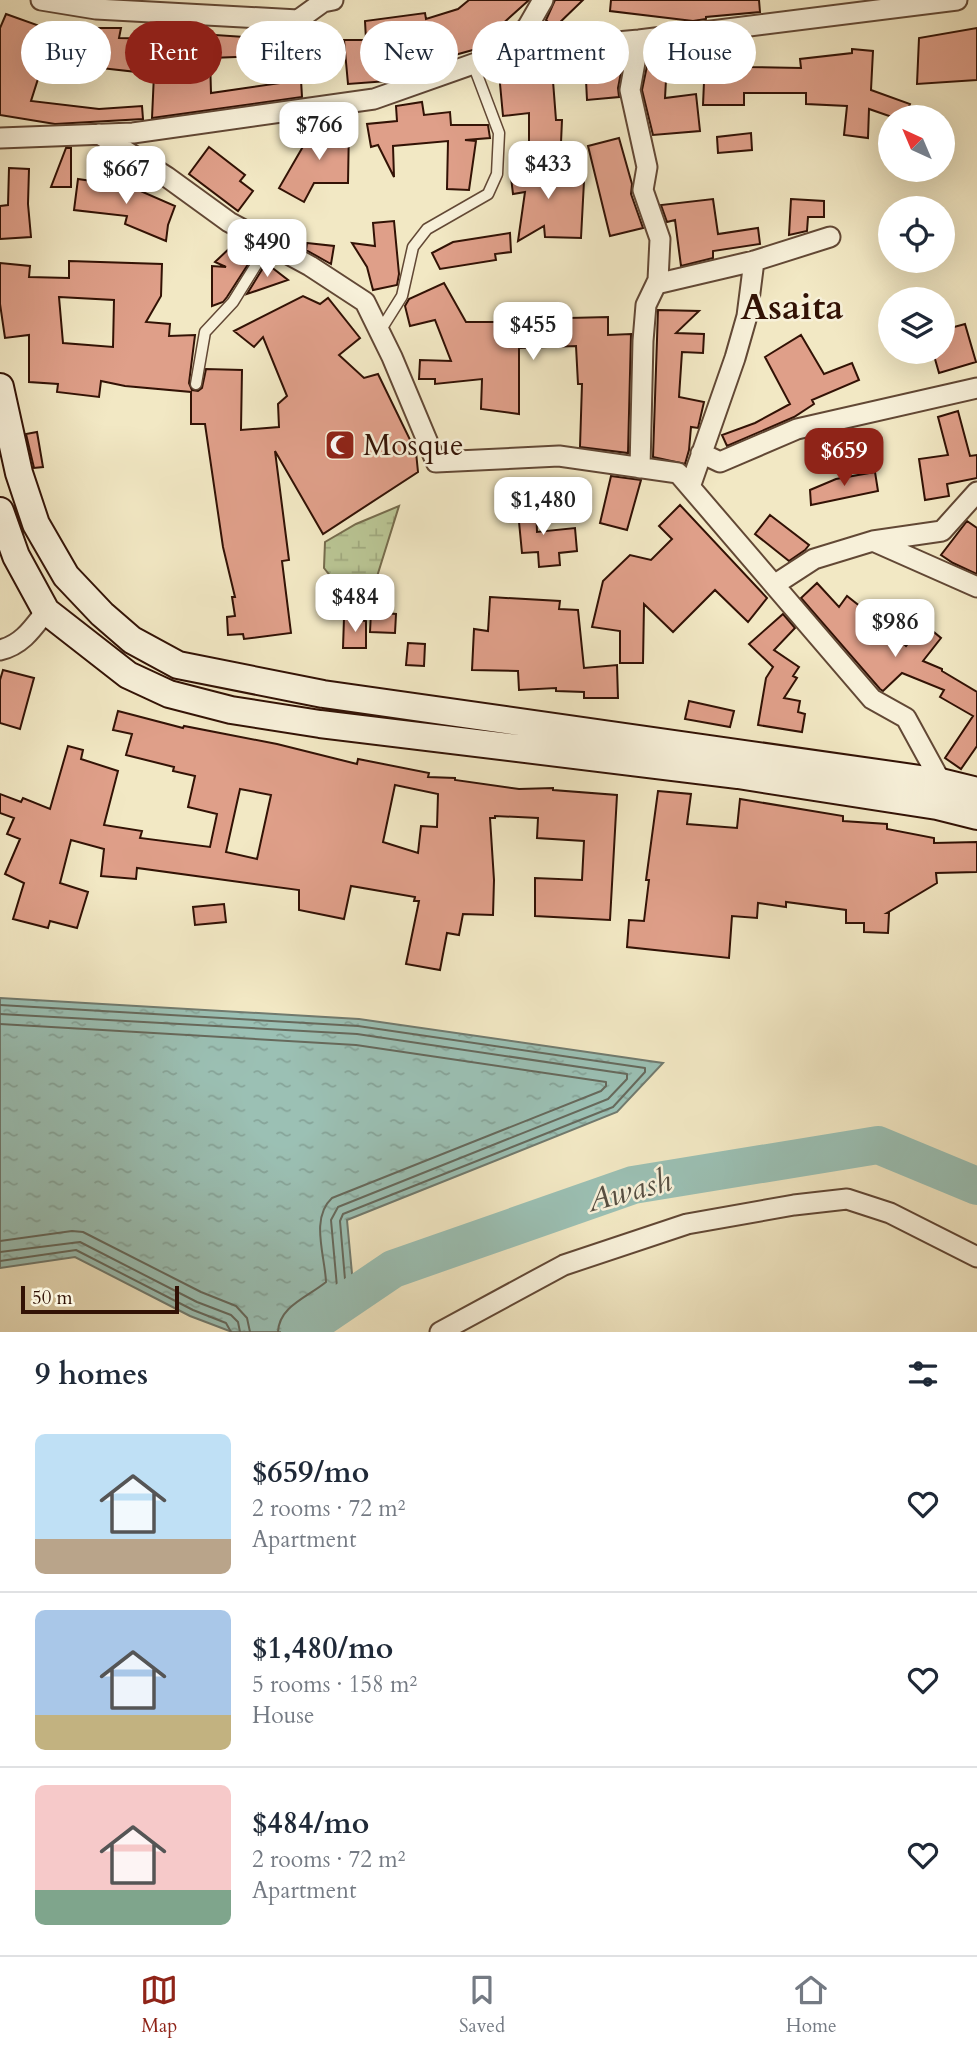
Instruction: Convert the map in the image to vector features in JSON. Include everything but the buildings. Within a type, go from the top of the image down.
[{"type":"main road","points":[[0,387],[19,473],[36,524],[66,576],[102,614],[132,640],[178,665],[323,694],[939,794],[977,816]]},
{"type":"main road","points":[[0,511],[16,556],[46,611],[128,675],[169,694],[231,710],[320,724],[738,775],[939,794],[977,791]]},
{"type":"main road","points":[[320,724],[323,694]]},
{"type":"street","points":[[41,0],[96,9],[298,20],[323,2],[333,0]]},
{"type":"street","points":[[531,21],[543,0]]},
{"type":"street","points":[[629,41],[957,0]]},
{"type":"street","points":[[639,40],[630,90],[647,167],[643,190],[660,239],[656,284],[646,305],[640,468]]},
{"type":"street","points":[[0,138],[145,131],[374,99],[472,64]]},
{"type":"street","points":[[99,134],[167,177],[229,222],[310,267],[365,302],[436,462],[559,456],[678,473],[872,699],[906,719],[939,794]]},
{"type":"street","points":[[656,284],[754,261],[830,237]]},
{"type":"street","points":[[690,488],[747,316],[754,261]]},
{"type":"street","points":[[701,453],[720,462],[797,429],[977,388]]},
{"type":"street","points":[[774,585],[814,559],[873,541],[942,531],[977,492]]},
{"type":"street","points":[[873,541],[977,587]]},
{"type":"street","points":[[0,650],[25,638],[46,611]]},
{"type":"street","points":[[440,1332],[564,1265],[687,1224],[794,1205],[848,1199],[890,1213],[977,1257]]},
{"type":"lane","points":[[379,332],[402,296],[414,247],[427,229],[488,194],[497,174],[499,133],[481,84]]},
{"type":"lane","points":[[196,384],[205,332],[233,302],[269,244]]},
{"type":"green space","points":[[399,506],[375,583],[343,592],[324,568],[325,542],[356,524]]},
{"type":"water","points":[[0,998],[359,1019],[663,1063],[617,1112],[347,1220],[354,1295],[300,1332],[232,1332],[190,1316],[75,1257],[0,1268]]},
{"type":"waterway","name":"Awash","points":[[300,1332],[393,1269],[633,1185],[878,1145],[977,1186]]},
{"type":"place","name":"Mosque","points":[[340,445]]},
{"type":"district","name":"Asaita","points":[[792,307]]}]
